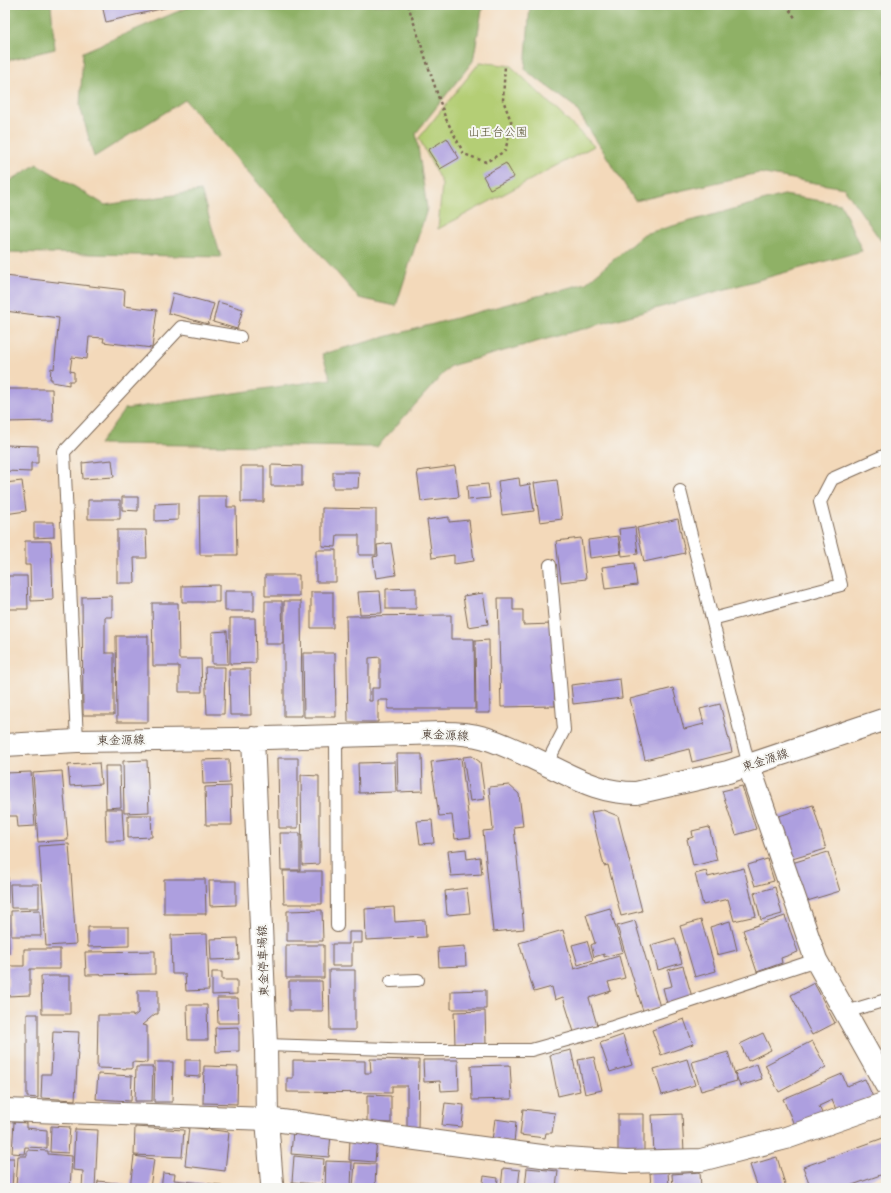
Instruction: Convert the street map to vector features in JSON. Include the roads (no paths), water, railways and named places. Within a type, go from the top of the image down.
[{"type":"main road","name":"東金源線","points":[[5,745],[77,741],[443,733],[462,734],[484,738],[593,786],[621,793],[646,792],[728,772],[886,719]]},
{"type":"main road","name":"東金停車場線","points":[[253,738],[266,1045],[267,1119],[273,1187]]},
{"type":"main road","points":[[749,766],[816,960],[886,1085]]},
{"type":"main road","points":[[5,1110],[267,1119],[549,1157],[628,1162],[701,1160],[778,1140],[886,1103]]},
{"type":"lane","points":[[77,741],[64,452],[181,327],[240,337]]},
{"type":"lane","points":[[712,619],[841,585],[820,502],[832,479],[886,455]]},
{"type":"lane","points":[[680,491],[749,766]]},
{"type":"lane","points":[[546,764],[564,730],[550,564]]},
{"type":"lane","points":[[336,736],[337,926]]},
{"type":"lane","points":[[266,1045],[419,1050],[532,1050],[613,1027],[816,960]]},
{"type":"lane","points":[[391,981],[418,980]]},
{"type":"lane","points":[[846,1012],[886,1000]]},
{"type":"park label","name":"山王台公園","points":[[498,132]]}]
